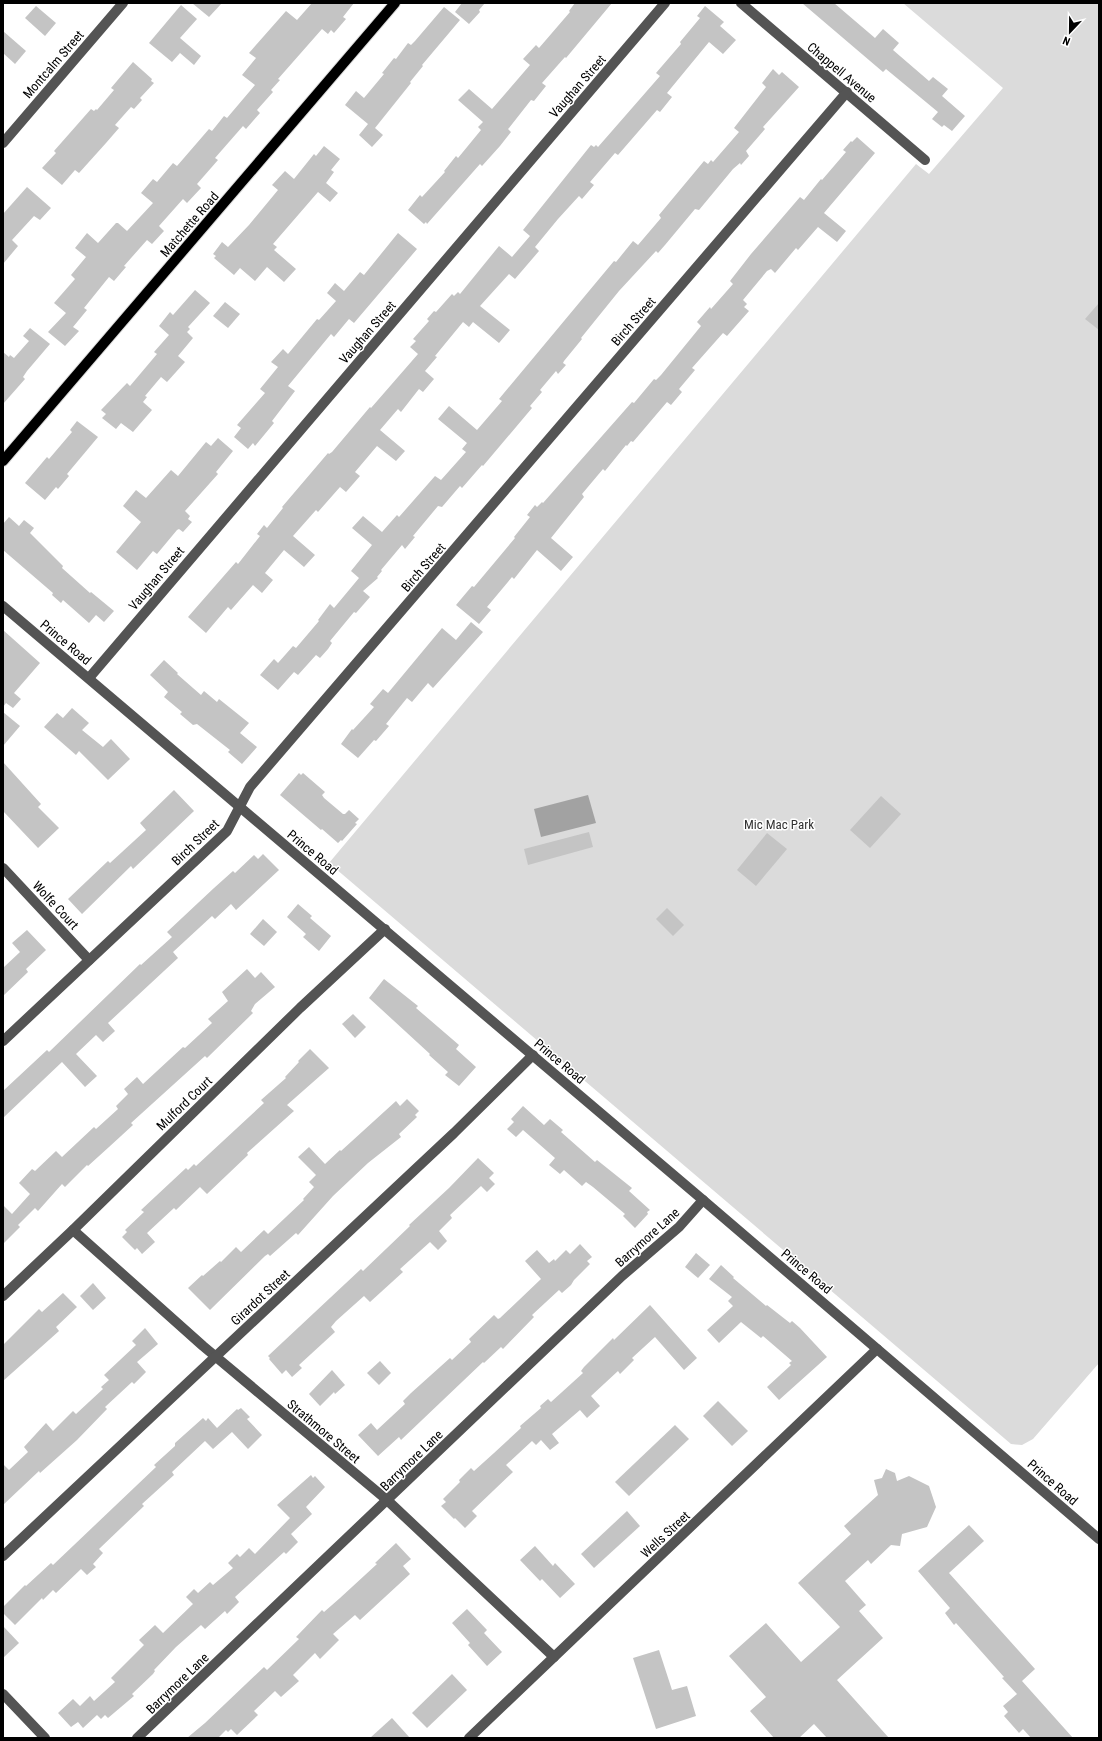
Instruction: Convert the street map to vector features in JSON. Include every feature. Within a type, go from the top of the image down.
[{"type":"main road","name":"Matchette Road","points":[[3,461],[395,3]]},
{"type":"street","name":"Montcalm Street","points":[[3,143],[123,3]]},
{"type":"street","name":"Vaughan Street","points":[[89,678],[665,3]]},
{"type":"street","name":"Chappell Avenue","points":[[741,3],[925,160]]},
{"type":"street","name":"Birch Street","points":[[3,1041],[227,831],[250,787],[847,92]]},
{"type":"street","name":"Prince Road","points":[[3,606],[533,1055],[1099,1539]]},
{"type":"street","name":"Wolfe Court","points":[[3,868],[89,960]]},
{"type":"street","name":"Mulford Court","points":[[3,1296],[73,1230],[300,1008],[384,929]]},
{"type":"street","name":"Girardot Street","points":[[3,1556],[460,1127],[533,1055]]},
{"type":"street","name":"Barrymore Lane","points":[[138,1738],[622,1276],[680,1226],[703,1200]]},
{"type":"street","name":"Strathmore Street","points":[[73,1230],[216,1357],[387,1500],[554,1657]]},
{"type":"street","name":"Wells Street","points":[[469,1738],[878,1349]]},
{"type":"street","points":[[3,1694],[45,1738]]},
{"type":"green space","name":"Mic Mac Park","points":[[903,3],[1099,3],[1099,1363],[1033,1439],[1022,1445],[1011,1444],[329,863],[916,164],[929,174],[1003,88]]},
{"type":"shaded area","points":[[588,795],[596,823],[541,837],[534,809]]},
{"type":"building","points":[[192,3],[222,3],[209,17]]},
{"type":"building","points":[[312,3],[354,3],[343,17],[346,19],[334,33],[331,30],[328,34],[322,29],[278,79],[280,80],[271,90],[273,92],[257,110],[260,113],[246,129],[243,126],[215,158],[218,160],[197,184],[201,188],[187,203],[183,199],[159,226],[164,231],[152,244],[147,240],[124,266],[126,267],[114,281],[109,277],[84,308],[87,310],[73,327],[79,331],[65,346],[48,332],[66,313],[54,303],[75,279],[71,275],[86,257],[75,248],[87,233],[98,243],[116,223],[127,231],[153,203],[141,193],[153,179],[157,182],[173,163],[177,166],[209,129],[212,131],[224,116],[227,118],[255,85],[242,75],[256,58],[249,53],[286,11],[297,20]]},
{"type":"building","points":[[462,3],[485,3],[479,10],[480,12],[469,24],[455,12]]},
{"type":"building","points":[[575,3],[612,3],[566,58],[565,57],[542,83],[546,86],[534,101],[531,100],[508,129],[511,132],[500,146],[482,166],[480,164],[427,224],[426,222],[424,224],[408,210],[420,195],[422,197],[445,172],[444,171],[456,156],[458,158],[481,130],[478,127],[483,122],[458,100],[469,89],[492,109],[530,65],[523,59],[536,45],[539,48],[570,12],[569,11]]},
{"type":"building","points":[[802,3],[834,3],[875,38],[883,29],[899,43],[893,50],[929,81],[933,77],[948,89],[942,96],[965,116],[952,131],[944,125],[942,127],[932,119],[938,112],[886,69],[883,72]]},
{"type":"building","points":[[181,5],[197,19],[180,38],[201,56],[194,65],[180,53],[172,62],[149,43]]},
{"type":"building","points":[[36,6],[56,23],[45,36],[25,18]]},
{"type":"building","points":[[705,6],[724,22],[720,26],[736,40],[723,54],[709,42],[667,93],[672,97],[660,112],[657,110],[618,155],[615,153],[590,182],[594,185],[582,199],[579,196],[535,247],[539,251],[515,279],[509,274],[480,306],[510,330],[499,343],[473,322],[469,327],[463,322],[435,356],[437,357],[425,371],[434,379],[423,392],[419,389],[401,412],[398,409],[380,430],[405,451],[396,461],[377,446],[355,472],[360,476],[346,492],[340,487],[318,512],[316,510],[293,536],[315,555],[304,567],[284,550],[265,573],[273,580],[262,593],[253,585],[231,610],[228,607],[206,633],[188,617],[236,562],[238,564],[260,536],[257,534],[264,525],[267,528],[283,508],[282,507],[328,453],[329,454],[332,452],[418,354],[410,347],[416,341],[413,339],[429,321],[427,319],[434,311],[436,312],[452,294],[454,296],[458,292],[460,294],[499,246],[512,257],[530,236],[523,230],[591,145],[594,147],[596,145],[598,147],[660,76],[656,73],[681,44],[680,42],[700,18],[697,16]]},
{"type":"building","points":[[444,7],[460,20],[422,65],[423,66],[410,82],[411,83],[375,128],[383,135],[372,147],[359,135],[368,124],[345,105],[356,91],[364,98],[384,74],[382,73],[394,58],[396,59],[408,43],[411,45],[415,41]]},
{"type":"building","points":[[3,31],[26,51],[15,64],[3,53]]},
{"type":"building","points":[[133,62],[152,79],[151,81],[154,83],[140,98],[142,100],[134,109],[131,107],[115,125],[119,128],[79,173],[75,170],[62,185],[42,168],[56,153],[54,151],[91,109],[94,111],[96,109],[97,110],[114,90],[111,88]]},
{"type":"building","points":[[773,69],[779,75],[782,72],[799,87],[763,127],[765,129],[746,151],[749,156],[741,165],[740,163],[733,169],[699,210],[695,209],[658,253],[656,251],[619,291],[564,361],[563,363],[566,365],[558,374],[556,371],[540,390],[542,392],[530,406],[532,408],[483,466],[482,465],[462,488],[460,486],[442,507],[438,506],[413,536],[415,537],[405,549],[402,545],[381,570],[382,571],[377,577],[378,578],[363,591],[370,597],[356,613],[354,612],[330,641],[332,643],[328,649],[320,658],[316,655],[298,675],[294,672],[278,690],[260,675],[274,659],[278,663],[293,646],[296,648],[319,621],[318,620],[330,604],[334,608],[359,578],[351,571],[372,545],[352,528],[363,516],[382,532],[397,515],[399,517],[435,476],[441,480],[466,452],[462,449],[467,443],[438,419],[449,406],[477,430],[502,401],[499,399],[614,261],[616,262],[633,241],[638,245],[661,218],[659,215],[704,161],[708,164],[711,160],[713,162],[739,132],[734,128],[766,87],[762,83]]},
{"type":"building","points":[[857,137],[875,153],[824,213],[846,231],[837,242],[818,227],[798,250],[796,248],[775,273],[771,269],[767,271],[743,300],[747,304],[744,307],[749,311],[727,336],[723,333],[692,368],[695,370],[679,389],[682,392],[671,405],[667,402],[633,442],[631,441],[627,446],[626,445],[605,471],[603,469],[582,494],[584,497],[551,538],[573,557],[561,571],[537,550],[514,579],[512,577],[487,607],[491,610],[479,624],[456,605],[472,586],[474,587],[515,538],[514,537],[530,517],[527,515],[535,505],[537,507],[542,502],[543,503],[632,402],[634,403],[654,379],[656,380],[661,375],[701,326],[697,322],[710,307],[711,309],[733,284],[730,281],[751,254],[800,197],[804,200],[846,152],[843,150]]},
{"type":"building","points":[[324,146],[340,159],[331,170],[334,172],[326,183],[338,193],[330,202],[318,192],[273,244],[277,247],[274,250],[296,269],[284,282],[267,267],[255,281],[240,268],[234,275],[214,258],[216,256],[213,254],[222,242],[228,247],[249,225],[278,190],[272,185],[285,171],[294,179],[314,154],[316,156]]},
{"type":"building","points":[[27,187],[51,208],[40,220],[34,216],[12,240],[18,246],[3,264],[3,214]]},
{"type":"building","points":[[398,233],[417,249],[354,323],[349,319],[334,337],[331,334],[288,386],[295,391],[272,421],[274,423],[255,446],[253,443],[248,449],[234,437],[241,428],[237,425],[265,393],[260,389],[278,367],[271,362],[283,349],[288,354],[317,319],[319,320],[336,301],[327,293],[335,283],[344,291],[360,272],[364,275]]},
{"type":"building","points":[[195,290],[210,303],[188,327],[190,329],[187,332],[193,338],[178,356],[185,362],[167,382],[161,377],[145,396],[147,397],[143,402],[152,410],[133,432],[121,423],[116,429],[102,418],[106,414],[101,410],[127,383],[130,386],[157,354],[154,352],[169,335],[159,326],[170,312],[173,315]]},
{"type":"building","points":[[225,302],[240,314],[228,328],[213,316]]},
{"type":"building","points":[[1099,303],[1099,330],[1085,319]]},
{"type":"building","points":[[30,328],[50,344],[27,371],[23,377],[25,379],[3,404],[3,352],[9,357],[10,355],[14,358],[29,341],[23,336]]},
{"type":"building","points":[[77,421],[98,437],[67,474],[69,476],[58,489],[56,487],[45,500],[25,483],[47,457],[49,459],[72,432],[70,430]]},
{"type":"building","points":[[218,438],[233,451],[216,472],[218,474],[185,511],[190,516],[188,519],[192,522],[183,532],[179,529],[177,530],[157,554],[153,551],[137,570],[116,552],[141,522],[123,506],[136,490],[146,498],[171,470],[178,476],[206,442],[211,446]]},
{"type":"building","points":[[9,517],[19,526],[24,520],[34,528],[30,533],[63,566],[62,568],[90,593],[91,592],[114,611],[104,622],[96,615],[89,623],[63,600],[61,603],[52,595],[53,593],[3,550],[3,524]]},
{"type":"building","points":[[471,622],[483,632],[433,688],[428,683],[412,702],[407,698],[386,724],[389,726],[358,758],[341,744],[352,729],[353,730],[374,707],[370,704],[383,689],[388,693],[442,628],[456,640]]},
{"type":"building","points":[[3,630],[40,663],[14,693],[21,699],[13,708],[6,703],[3,707]]},
{"type":"building","points":[[164,660],[178,673],[177,674],[201,695],[204,691],[217,702],[219,699],[249,723],[240,733],[257,747],[242,764],[228,752],[230,750],[197,724],[193,725],[180,714],[182,712],[164,697],[168,692],[150,675]]},
{"type":"building","points":[[72,708],[89,723],[82,730],[103,747],[111,739],[130,759],[108,780],[79,751],[76,755],[44,727],[57,713],[63,718]]},
{"type":"building","points":[[3,712],[20,726],[3,746]]},
{"type":"building","points":[[3,762],[41,804],[38,807],[59,828],[38,848],[3,811]]},
{"type":"building","points":[[299,773],[301,775],[303,773],[325,792],[322,795],[324,798],[343,814],[349,810],[359,819],[355,823],[357,824],[342,841],[341,840],[338,843],[280,795]]},
{"type":"building","points":[[174,790],[194,811],[133,869],[131,866],[82,914],[68,899],[108,861],[110,863],[146,830],[140,823]]},
{"type":"building","points":[[881,796],[901,814],[870,848],[850,830]]},
{"type":"building","points":[[589,832],[593,847],[528,865],[524,849]]},
{"type":"building","points":[[767,833],[787,849],[756,886],[737,870]]},
{"type":"building","points":[[263,854],[279,870],[236,910],[231,904],[215,919],[212,916],[173,952],[178,958],[108,1023],[115,1031],[103,1042],[96,1035],[76,1054],[97,1076],[85,1087],[62,1062],[3,1118],[3,1091],[47,1050],[49,1052],[140,964],[141,965],[172,937],[167,932],[214,888],[233,871],[235,873],[254,855],[258,859]]},
{"type":"building","points":[[298,904],[312,916],[310,918],[331,936],[319,951],[303,937],[306,934],[287,917]]},
{"type":"building","points":[[667,908],[684,925],[673,936],[656,919]]},
{"type":"building","points":[[263,919],[277,932],[264,946],[250,934]]},
{"type":"building","points":[[27,930],[46,950],[26,969],[28,972],[3,996],[3,968],[20,952],[12,943]]},
{"type":"building","points":[[247,969],[255,978],[261,972],[275,987],[255,1004],[251,1011],[253,1013],[207,1058],[205,1056],[131,1123],[133,1125],[88,1166],[87,1165],[65,1187],[62,1184],[38,1211],[35,1208],[18,1225],[20,1227],[3,1244],[3,1205],[12,1214],[30,1194],[19,1183],[32,1169],[35,1171],[56,1151],[62,1157],[94,1127],[96,1129],[118,1109],[116,1106],[128,1094],[124,1089],[137,1077],[143,1084],[183,1047],[185,1048],[212,1023],[208,1019],[228,1001],[222,992]]},
{"type":"building","points":[[384,979],[418,1006],[416,1008],[459,1045],[456,1049],[476,1067],[459,1086],[445,1075],[448,1072],[429,1055],[430,1054],[369,998]]},
{"type":"building","points":[[353,1014],[366,1027],[355,1038],[342,1024]]},
{"type":"building","points":[[310,1049],[329,1068],[287,1105],[294,1111],[247,1153],[248,1155],[207,1194],[200,1187],[176,1210],[174,1208],[147,1233],[155,1242],[142,1254],[137,1248],[135,1250],[122,1237],[127,1232],[125,1230],[144,1212],[141,1210],[186,1168],[188,1170],[194,1164],[196,1166],[264,1103],[261,1100],[286,1078],[285,1077],[299,1062],[298,1061]]},
{"type":"building","points":[[407,1099],[419,1111],[415,1115],[417,1117],[399,1134],[401,1137],[368,1163],[333,1196],[298,1235],[296,1233],[270,1256],[268,1254],[265,1256],[210,1310],[188,1288],[202,1275],[203,1276],[220,1261],[221,1262],[236,1247],[241,1252],[264,1230],[268,1234],[304,1200],[303,1199],[314,1187],[309,1182],[316,1175],[298,1157],[309,1147],[325,1164],[396,1101],[400,1106]]},
{"type":"building","points":[[523,1106],[544,1125],[550,1119],[563,1130],[561,1132],[595,1162],[597,1160],[632,1188],[629,1191],[650,1210],[635,1228],[623,1216],[625,1214],[593,1187],[586,1182],[582,1186],[564,1170],[560,1174],[549,1165],[555,1158],[523,1130],[516,1137],[507,1129],[514,1122],[511,1119]]},
{"type":"building","points":[[478,1158],[494,1173],[489,1178],[495,1184],[487,1192],[481,1186],[450,1215],[452,1218],[439,1231],[447,1241],[438,1250],[430,1242],[400,1269],[403,1272],[370,1302],[364,1296],[336,1321],[331,1327],[335,1332],[299,1365],[302,1368],[292,1377],[286,1370],[282,1374],[268,1356],[361,1269],[363,1271]]},
{"type":"building","points":[[580,1244],[592,1257],[587,1261],[590,1264],[571,1285],[562,1293],[559,1290],[532,1315],[534,1317],[503,1349],[501,1347],[484,1363],[483,1362],[401,1440],[399,1437],[378,1456],[358,1435],[371,1423],[377,1430],[405,1404],[403,1401],[411,1393],[450,1358],[452,1360],[471,1342],[469,1339],[494,1315],[498,1319],[500,1318],[541,1279],[525,1261],[537,1250],[549,1263],[554,1259],[555,1261],[566,1250],[570,1254]]},
{"type":"building","points":[[696,1253],[710,1265],[698,1278],[685,1267]]},
{"type":"building","points":[[721,1265],[734,1277],[733,1278],[766,1306],[767,1305],[790,1323],[792,1321],[827,1357],[779,1400],[767,1387],[791,1365],[789,1363],[792,1361],[763,1336],[761,1338],[741,1322],[719,1343],[707,1330],[733,1306],[728,1301],[732,1297],[709,1279]]},
{"type":"building","points":[[93,1283],[106,1298],[93,1310],[80,1296]]},
{"type":"building","points":[[63,1293],[77,1307],[56,1327],[59,1331],[3,1381],[3,1345],[39,1309],[42,1312]]},
{"type":"building","points":[[650,1305],[697,1358],[684,1370],[655,1337],[632,1358],[634,1360],[620,1374],[618,1371],[591,1396],[600,1406],[587,1418],[580,1410],[552,1434],[559,1443],[550,1450],[541,1440],[536,1445],[532,1441],[506,1465],[513,1472],[472,1511],[477,1516],[465,1528],[455,1518],[454,1519],[441,1506],[446,1502],[443,1499],[460,1482],[459,1480],[471,1468],[474,1471],[494,1453],[521,1428],[520,1426],[541,1408],[540,1406],[548,1399],[551,1402],[583,1373],[581,1371],[584,1367],[613,1338],[614,1340]]},
{"type":"building","points":[[145,1328],[158,1344],[137,1362],[146,1372],[134,1384],[132,1382],[105,1407],[107,1409],[77,1440],[40,1473],[39,1471],[3,1505],[3,1464],[9,1470],[28,1452],[24,1447],[46,1423],[53,1431],[73,1411],[76,1414],[103,1389],[101,1387],[109,1380],[104,1375],[136,1345],[132,1341]]},
{"type":"building","points":[[380,1361],[391,1373],[379,1385],[367,1373]]},
{"type":"building","points":[[332,1370],[345,1385],[335,1394],[334,1392],[320,1406],[309,1394]]},
{"type":"building","points":[[718,1401],[748,1431],[732,1446],[703,1416]]},
{"type":"building","points":[[241,1408],[250,1417],[247,1419],[262,1435],[248,1449],[232,1432],[213,1449],[205,1441],[172,1472],[174,1475],[142,1504],[144,1506],[99,1549],[103,1553],[93,1564],[96,1567],[87,1575],[81,1569],[56,1593],[53,1590],[43,1600],[42,1598],[15,1625],[3,1613],[3,1607],[25,1585],[26,1586],[51,1563],[53,1565],[156,1467],[154,1465],[175,1446],[175,1443],[203,1418],[206,1421],[208,1418],[217,1428],[237,1409],[238,1410]]},
{"type":"building","points":[[675,1425],[689,1439],[629,1496],[615,1482]]},
{"type":"building","points":[[886,1469],[895,1473],[897,1481],[909,1476],[929,1486],[936,1507],[927,1527],[902,1534],[900,1546],[891,1545],[871,1564],[868,1560],[845,1581],[866,1605],[859,1611],[883,1638],[837,1680],[889,1738],[827,1738],[814,1724],[799,1738],[774,1738],[750,1711],[766,1697],[729,1656],[766,1623],[801,1662],[840,1627],[798,1583],[851,1534],[844,1526],[878,1495],[874,1480],[882,1478]]},
{"type":"building","points":[[311,1475],[313,1478],[315,1476],[325,1487],[306,1507],[312,1514],[291,1534],[298,1542],[286,1554],[284,1552],[235,1597],[239,1602],[227,1614],[225,1611],[205,1629],[201,1625],[176,1647],[154,1670],[155,1671],[153,1674],[132,1694],[134,1696],[108,1718],[105,1715],[101,1719],[97,1715],[83,1728],[78,1722],[71,1727],[58,1713],[73,1699],[80,1706],[90,1696],[94,1701],[115,1682],[111,1678],[144,1645],[139,1640],[155,1625],[163,1633],[193,1604],[186,1597],[194,1589],[198,1593],[210,1582],[213,1585],[233,1568],[228,1563],[237,1554],[240,1557],[249,1548],[255,1554],[290,1518],[277,1505]]},
{"type":"building","points":[[627,1511],[640,1526],[594,1568],[581,1554]]},
{"type":"building","points":[[969,1525],[984,1541],[949,1573],[1035,1669],[1022,1681],[1073,1738],[1031,1738],[1023,1729],[1019,1733],[1004,1716],[1008,1712],[1003,1706],[1017,1694],[1002,1678],[1004,1677],[956,1623],[954,1625],[945,1613],[950,1608],[918,1571]]},
{"type":"building","points":[[396,1543],[411,1559],[403,1566],[410,1574],[360,1620],[355,1615],[333,1634],[339,1640],[320,1659],[315,1653],[293,1675],[299,1681],[281,1697],[275,1691],[254,1711],[258,1715],[237,1735],[231,1729],[228,1732],[226,1730],[218,1738],[187,1738],[264,1667],[267,1670],[299,1639],[296,1637],[322,1610],[324,1612],[340,1598],[377,1564],[375,1563]]},
{"type":"building","points":[[535,1546],[553,1566],[555,1563],[575,1584],[560,1598],[542,1579],[540,1581],[520,1560]]},
{"type":"building","points":[[467,1609],[487,1630],[484,1633],[502,1652],[487,1666],[468,1645],[470,1643],[452,1623]]},
{"type":"building","points":[[3,1626],[19,1643],[3,1658]]},
{"type":"building","points":[[659,1650],[672,1690],[687,1686],[696,1716],[656,1729],[633,1658]]},
{"type":"building","points":[[452,1674],[467,1690],[427,1728],[412,1713]]},
{"type":"building","points":[[392,1718],[410,1738],[370,1738]]}]
